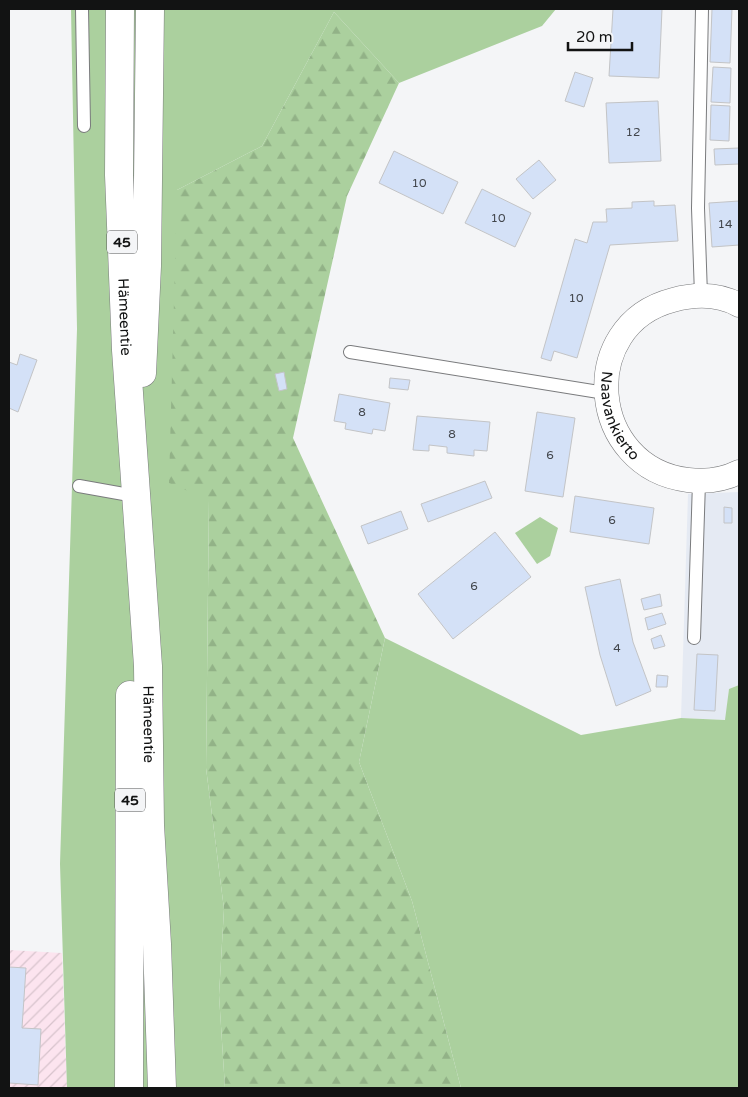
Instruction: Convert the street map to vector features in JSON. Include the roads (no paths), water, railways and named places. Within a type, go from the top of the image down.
[{"type":"main road","name":"Hämeentie","points":[[120,9],[119,176],[126,350],[148,666],[150,825],[157,944],[162,1088]]},
{"type":"main road","name":"Hämeentie","points":[[129,1088],[130,668],[135,494],[147,275],[150,9]]},
{"type":"street","name":"Naavankierto","points":[[739,305],[720,298],[701,295],[685,296],[648,310],[632,323],[621,336],[606,372],[605,393],[614,429],[636,458],[655,471],[674,478],[699,482],[716,480],[739,472]]},
{"type":"lane","points":[[82,9],[84,126]]},
{"type":"lane","points":[[701,295],[698,208],[702,9]]},
{"type":"lane","points":[[350,352],[605,393]]},
{"type":"lane","points":[[694,638],[699,482]]},
{"type":"lane","points":[[79,486],[135,494]]}]
